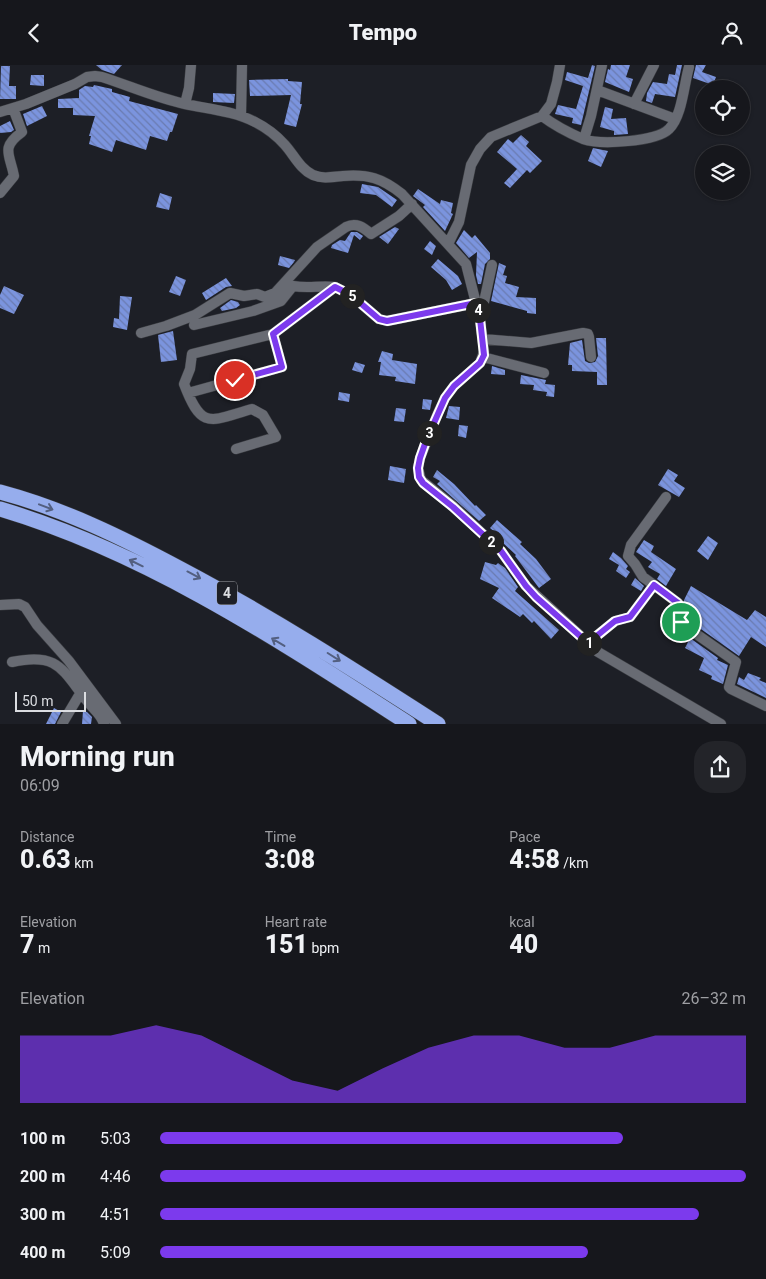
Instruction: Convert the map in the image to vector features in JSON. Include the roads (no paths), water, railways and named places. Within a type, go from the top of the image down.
[{"type":"highway","name":"4","points":[[0,492],[19,497],[96,526],[164,560],[237,599],[438,724]]},
{"type":"highway","name":"4","points":[[0,509],[92,541],[150,570],[232,614],[328,672],[408,724]]},
{"type":"street","points":[[185,104],[189,88],[191,65]]},
{"type":"street","points":[[241,116],[242,65]]},
{"type":"street","points":[[448,243],[459,222],[470,165],[480,149],[491,137],[542,116],[550,104],[560,65]]},
{"type":"street","points":[[584,139],[602,65]]},
{"type":"street","points":[[634,104],[654,65]]},
{"type":"street","points":[[542,116],[584,139],[621,143],[661,135],[670,128],[679,110],[689,67]]},
{"type":"street","points":[[0,112],[75,84],[87,77],[94,76],[185,104],[241,116],[270,131],[284,144],[302,168],[312,175],[325,178],[358,175],[373,176],[402,194],[466,264],[483,339],[483,357],[480,363],[454,386],[445,398],[420,458],[419,477],[423,483],[453,507],[501,551],[536,597],[598,652],[721,724]]},
{"type":"street","points":[[597,90],[675,119]]},
{"type":"street","points":[[0,193],[14,176],[5,148],[12,138],[22,132],[13,108]]},
{"type":"street","points":[[140,333],[195,315],[230,293],[244,296],[257,294],[265,297],[270,296],[281,287],[317,247],[346,227],[350,225],[360,226],[371,234],[412,204]]},
{"type":"street","points":[[480,319],[492,265]]},
{"type":"street","points":[[194,325],[253,311],[280,301],[293,286],[307,289],[326,286],[335,287],[351,295],[379,319],[387,321],[476,303]]},
{"type":"street","points":[[236,449],[276,437],[264,415],[252,409],[213,420],[204,418],[193,406],[184,384],[190,369],[192,355],[273,334],[335,287]]},
{"type":"street","points":[[483,339],[530,343],[583,333],[588,334],[589,337],[590,357]]},
{"type":"street","points":[[188,393],[282,367],[273,334]]},
{"type":"street","points":[[483,357],[544,373]]},
{"type":"street","points":[[666,497],[631,545],[628,556],[635,563],[643,577],[678,603],[674,614],[675,619],[736,662],[729,683],[730,689],[766,706]]},
{"type":"street","points":[[588,643],[615,621],[630,617],[654,585]]},
{"type":"street","points":[[0,605],[19,604],[25,607],[37,625],[70,661],[116,724]]},
{"type":"street","points":[[12,661],[28,658],[46,659],[61,668],[88,702],[100,713],[104,724]]},
{"type":"street","points":[[62,724],[81,692]]}]
